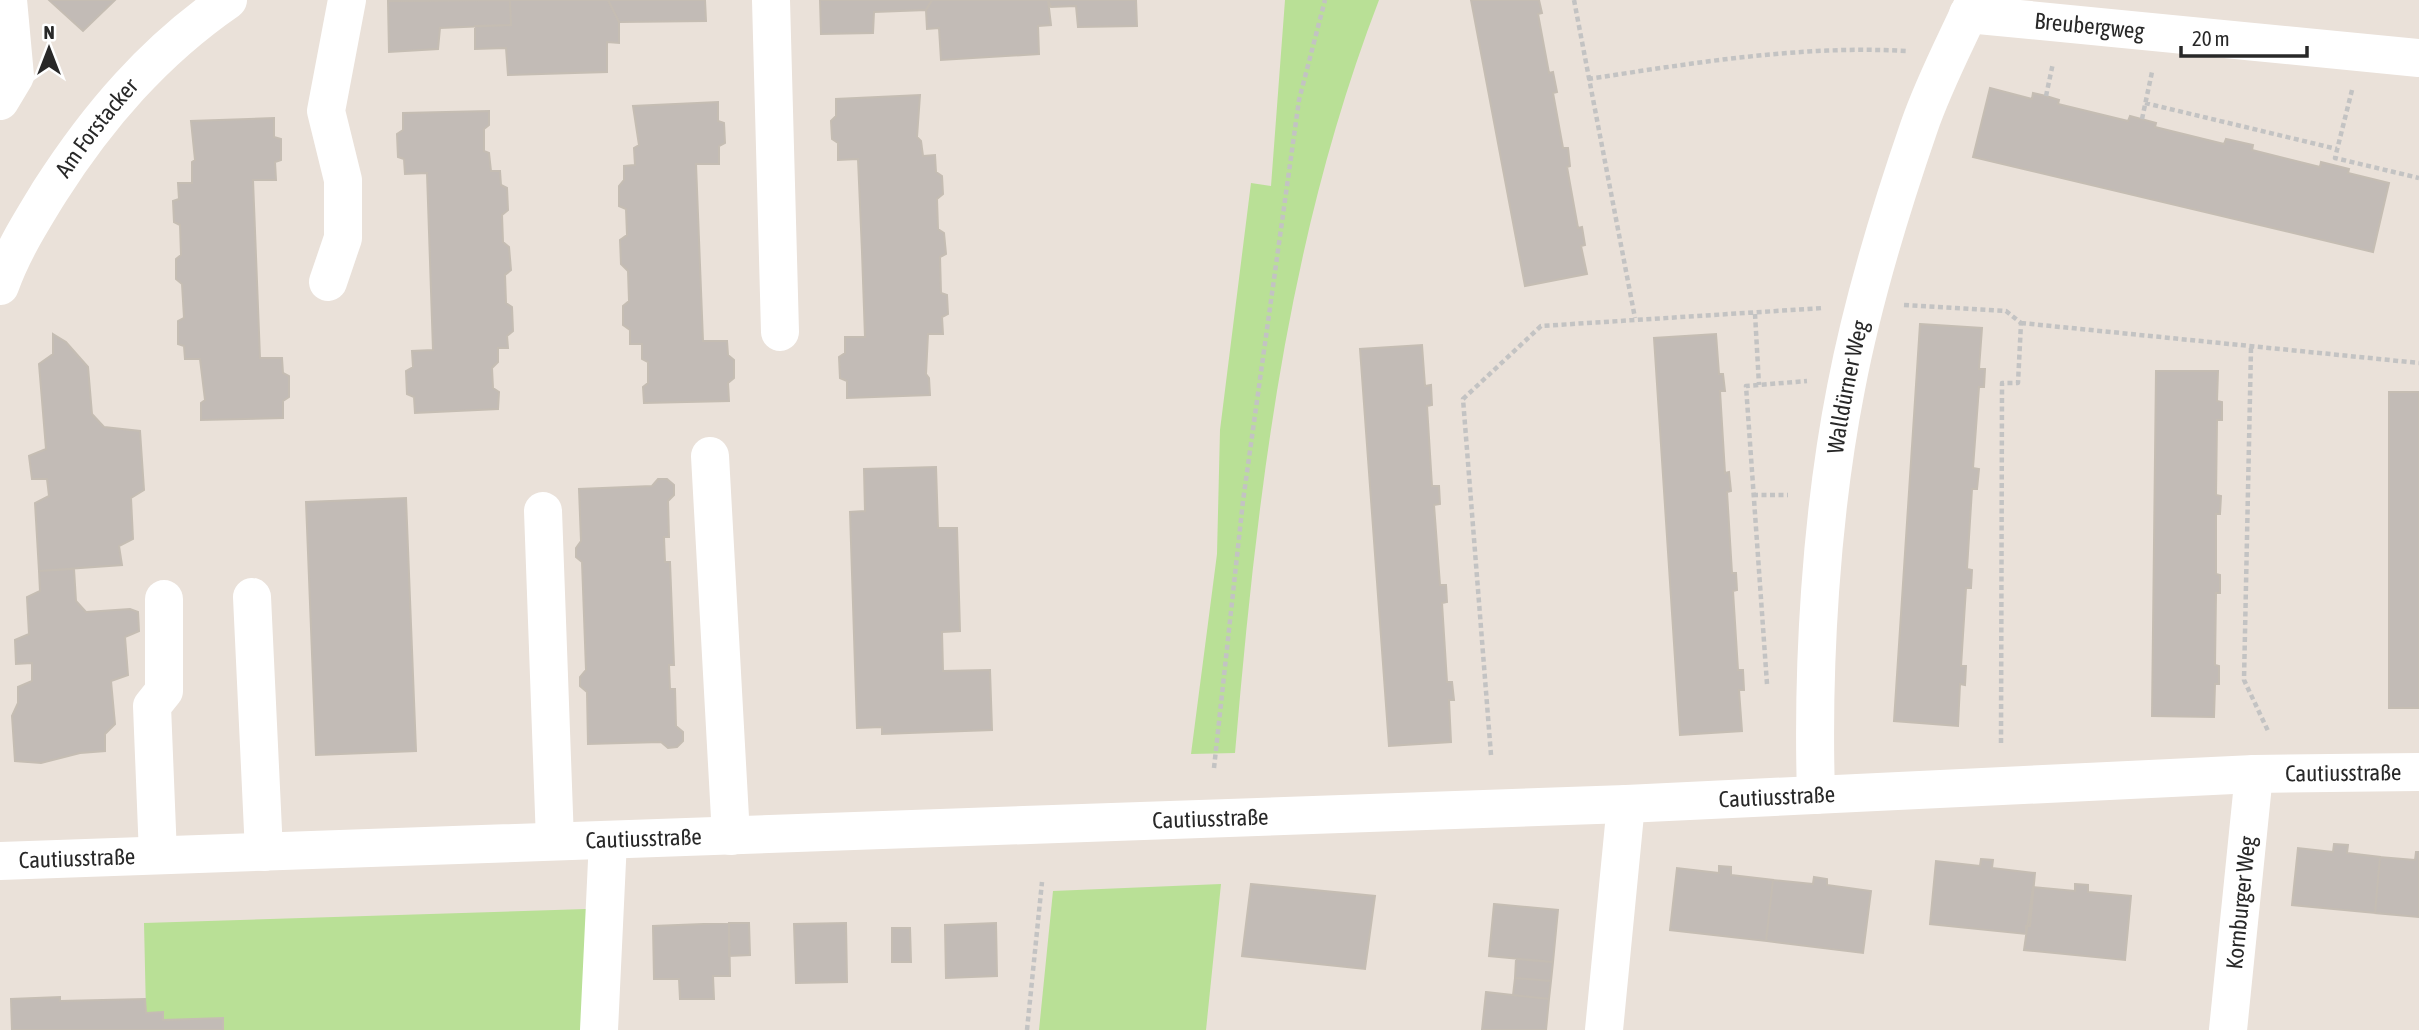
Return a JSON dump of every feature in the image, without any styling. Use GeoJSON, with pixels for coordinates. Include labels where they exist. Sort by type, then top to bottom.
{"type":"FeatureCollection","features":[{"type":"Feature","properties":{"kind":"street"},"geometry":{"type":"LineString","coordinates":[[0,101],[15,76],[8,0]]}},
{"type":"Feature","properties":{"kind":"street","name":"Am Forstacker"},"geometry":{"type":"LineString","coordinates":[[0,286],[26,231],[105,113],[145,68],[191,26],[228,0]]}},
{"type":"Feature","properties":{"kind":"street"},"geometry":{"type":"LineString","coordinates":[[328,282],[343,238],[343,180],[326,111],[347,0]]}},
{"type":"Feature","properties":{"kind":"street"},"geometry":{"type":"LineString","coordinates":[[771,0],[780,332]]}},
{"type":"Feature","properties":{"kind":"street","name":"Breubergweg"},"geometry":{"type":"LineString","coordinates":[[1972,7],[2419,58]]}},
{"type":"Feature","properties":{"kind":"street","name":"Walldürner Weg"},"geometry":{"type":"LineString","coordinates":[[1816,795],[1817,654],[1829,500],[1846,388],[1869,293],[1920,125],[1972,7]]}},
{"type":"Feature","properties":{"kind":"street"},"geometry":{"type":"LineString","coordinates":[[710,456],[731,836]]}},
{"type":"Feature","properties":{"kind":"street"},"geometry":{"type":"LineString","coordinates":[[543,511],[555,841]]}},
{"type":"Feature","properties":{"kind":"street"},"geometry":{"type":"LineString","coordinates":[[252,597],[264,852]]}},
{"type":"Feature","properties":{"kind":"street"},"geometry":{"type":"LineString","coordinates":[[158,855],[152,706],[164,691],[164,599]]}},
{"type":"Feature","properties":{"kind":"street","name":"Cautiusstraße"},"geometry":{"type":"LineString","coordinates":[[0,860],[1626,804],[2254,774],[2419,772]]}},
{"type":"Feature","properties":{"kind":"street","name":"Kornburger Weg"},"geometry":{"type":"LineString","coordinates":[[2228,1030],[2254,774]]}},
{"type":"Feature","properties":{"kind":"street"},"geometry":{"type":"LineString","coordinates":[[1604,1030],[1626,804]]}},
{"type":"Feature","properties":{"kind":"street"},"geometry":{"type":"LineString","coordinates":[[599,1030],[608,840]]}},
{"type":"Feature","properties":{"kind":"path"},"geometry":{"type":"LineString","coordinates":[[1214,768],[1243,501],[1298,100],[1325,0]]}},
{"type":"Feature","properties":{"kind":"path"},"geometry":{"type":"LineString","coordinates":[[1574,0],[1635,318]]}},
{"type":"Feature","properties":{"kind":"path"},"geometry":{"type":"LineString","coordinates":[[1588,79],[1794,51],[1848,47],[1910,51]]}},
{"type":"Feature","properties":{"kind":"path"},"geometry":{"type":"LineString","coordinates":[[2046,96],[2055,55]]}},
{"type":"Feature","properties":{"kind":"path"},"geometry":{"type":"LineString","coordinates":[[2142,119],[2153,65]]}},
{"type":"Feature","properties":{"kind":"path"},"geometry":{"type":"LineString","coordinates":[[2353,86],[2335,158],[2419,178]]}},
{"type":"Feature","properties":{"kind":"path"},"geometry":{"type":"LineString","coordinates":[[2145,103],[2337,149]]}},
{"type":"Feature","properties":{"kind":"path"},"geometry":{"type":"LineString","coordinates":[[1893,304],[2006,312],[2021,323],[2419,363]]}},
{"type":"Feature","properties":{"kind":"path"},"geometry":{"type":"LineString","coordinates":[[1491,755],[1463,399],[1541,326],[1824,308]]}},
{"type":"Feature","properties":{"kind":"path"},"geometry":{"type":"LineString","coordinates":[[1755,314],[1759,385]]}},
{"type":"Feature","properties":{"kind":"path"},"geometry":{"type":"LineString","coordinates":[[2001,746],[2002,383],[2018,383],[2021,323]]}},
{"type":"Feature","properties":{"kind":"path"},"geometry":{"type":"LineString","coordinates":[[2251,348],[2244,680],[2269,733]]}},
{"type":"Feature","properties":{"kind":"path"},"geometry":{"type":"LineString","coordinates":[[1767,684],[1746,386],[1809,381]]}},
{"type":"Feature","properties":{"kind":"path"},"geometry":{"type":"LineString","coordinates":[[1754,495],[1791,495]]}},
{"type":"Feature","properties":{"kind":"path"},"geometry":{"type":"LineString","coordinates":[[1027,1030],[1042,882]]}},
{"type":"Feature","properties":{"kind":"green space"},"geometry":{"type":"Polygon","coordinates":[[[1285,0],[1379,0],[1347,91],[1320,183],[1280,371],[1254,561],[1235,753],[1191,754],[1217,554],[1220,430],[1251,183],[1271,186],[1285,0]]]}},
{"type":"Feature","properties":{"kind":"green space"},"geometry":{"type":"Polygon","coordinates":[[[1221,884],[1206,1030],[1039,1030],[1053,891],[1221,884]]]}},
{"type":"Feature","properties":{"kind":"green space"},"geometry":{"type":"Polygon","coordinates":[[[586,909],[586,1030],[223,1030],[223,1018],[163,1020],[163,1012],[146,1013],[144,923],[586,909]]]}},
{"type":"Feature","properties":{"kind":"building"},"geometry":{"type":"Polygon","coordinates":[[[49,0],[115,0],[83,31],[49,0]]]}},
{"type":"Feature","properties":{"kind":"building"},"geometry":{"type":"Polygon","coordinates":[[[510,0],[511,25],[440,28],[438,49],[389,52],[388,1],[510,0]]]}},
{"type":"Feature","properties":{"kind":"building"},"geometry":{"type":"Polygon","coordinates":[[[510,0],[608,0],[619,22],[619,43],[607,42],[607,72],[508,75],[506,48],[475,49],[475,26],[511,25],[510,0]]]}},
{"type":"Feature","properties":{"kind":"building"},"geometry":{"type":"Polygon","coordinates":[[[608,0],[705,0],[706,21],[619,22],[608,0]]]}},
{"type":"Feature","properties":{"kind":"building"},"geometry":{"type":"Polygon","coordinates":[[[820,0],[932,0],[926,10],[874,12],[873,33],[821,34],[820,0]]]}},
{"type":"Feature","properties":{"kind":"building"},"geometry":{"type":"Polygon","coordinates":[[[932,0],[1048,0],[1051,25],[1038,26],[1039,54],[941,60],[939,28],[927,29],[926,10],[932,0]]]}},
{"type":"Feature","properties":{"kind":"building"},"geometry":{"type":"Polygon","coordinates":[[[1048,0],[1136,0],[1137,26],[1078,27],[1076,6],[1051,7],[1048,0]]]}},
{"type":"Feature","properties":{"kind":"building"},"geometry":{"type":"Polygon","coordinates":[[[1471,0],[1539,0],[1542,13],[1538,14],[1549,73],[1553,72],[1557,92],[1553,93],[1563,148],[1568,148],[1570,166],[1567,167],[1578,228],[1582,227],[1585,245],[1581,246],[1587,274],[1525,286],[1471,0]]]}},
{"type":"Feature","properties":{"kind":"building"},"geometry":{"type":"Polygon","coordinates":[[[1990,88],[2032,99],[2033,93],[2046,96],[2059,100],[2058,104],[2128,121],[2130,116],[2156,123],[2155,127],[2224,144],[2226,139],[2253,145],[2252,150],[2320,167],[2321,162],[2349,169],[2348,173],[2389,183],[2373,252],[1973,157],[1990,88]]]}},
{"type":"Feature","properties":{"kind":"building"},"geometry":{"type":"Polygon","coordinates":[[[920,95],[917,137],[921,141],[923,156],[935,155],[936,172],[942,176],[943,194],[937,199],[938,229],[944,233],[946,254],[940,257],[941,293],[947,295],[948,314],[942,317],[943,334],[928,334],[926,374],[929,378],[930,395],[847,398],[847,381],[840,378],[839,357],[845,353],[845,337],[865,337],[862,252],[858,159],[838,160],[838,143],[832,139],[831,121],[836,116],[836,99],[920,95]]]}},
{"type":"Feature","properties":{"kind":"building"},"geometry":{"type":"Polygon","coordinates":[[[718,102],[718,121],[724,123],[725,143],[719,146],[719,164],[696,164],[703,341],[727,341],[728,355],[734,360],[734,378],[728,383],[729,401],[644,403],[643,387],[648,383],[648,362],[642,359],[642,344],[630,344],[630,330],[623,325],[623,306],[629,301],[628,271],[621,264],[620,240],[627,235],[626,209],[619,206],[619,186],[624,180],[624,166],[635,165],[634,148],[639,145],[633,106],[718,102]]]}},
{"type":"Feature","properties":{"kind":"building"},"geometry":{"type":"Polygon","coordinates":[[[489,111],[489,125],[484,129],[484,151],[489,153],[491,171],[500,171],[501,185],[507,188],[508,210],[502,215],[503,242],[509,247],[511,270],[505,275],[506,303],[512,307],[513,331],[507,336],[508,348],[498,348],[498,362],[492,368],[493,388],[499,392],[498,409],[415,413],[414,397],[407,394],[406,371],[413,367],[412,351],[433,350],[427,173],[405,174],[404,159],[398,157],[397,134],[403,130],[403,113],[489,111]]]}},
{"type":"Feature","properties":{"kind":"building"},"geometry":{"type":"Polygon","coordinates":[[[274,118],[274,137],[281,139],[281,160],[275,162],[276,180],[253,180],[260,358],[282,358],[283,373],[289,376],[289,397],[283,401],[283,418],[201,420],[201,403],[205,400],[200,359],[185,359],[184,346],[178,344],[178,321],[184,318],[182,284],[176,279],[176,259],[181,255],[180,225],[174,222],[173,201],[179,199],[178,183],[192,183],[192,162],[195,160],[191,121],[274,118]]]}},
{"type":"Feature","properties":{"kind":"building"},"geometry":{"type":"Polygon","coordinates":[[[1920,324],[1982,328],[1979,369],[1985,369],[1984,387],[1979,387],[1973,468],[1979,469],[1977,489],[1972,489],[1967,569],[1972,570],[1971,588],[1966,588],[1961,666],[1966,666],[1965,685],[1960,684],[1958,726],[1894,721],[1920,324]]]}},
{"type":"Feature","properties":{"kind":"building"},"geometry":{"type":"Polygon","coordinates":[[[53,334],[66,342],[88,367],[92,414],[104,427],[140,431],[144,490],[131,498],[133,539],[119,546],[122,565],[39,571],[35,503],[49,496],[47,479],[32,479],[29,456],[46,449],[39,364],[53,354],[53,334]]]}},
{"type":"Feature","properties":{"kind":"building"},"geometry":{"type":"Polygon","coordinates":[[[1716,334],[1719,374],[1723,374],[1725,391],[1720,391],[1725,473],[1729,472],[1731,491],[1727,492],[1732,573],[1736,573],[1737,590],[1733,591],[1738,670],[1743,670],[1744,690],[1739,690],[1742,731],[1680,735],[1654,338],[1716,334]]]}},
{"type":"Feature","properties":{"kind":"building"},"geometry":{"type":"Polygon","coordinates":[[[1422,345],[1425,386],[1431,385],[1432,405],[1427,406],[1432,486],[1439,486],[1440,504],[1434,505],[1440,585],[1446,585],[1447,602],[1442,603],[1447,682],[1452,682],[1454,700],[1449,700],[1451,742],[1389,746],[1360,349],[1422,345]]]}},
{"type":"Feature","properties":{"kind":"building"},"geometry":{"type":"Polygon","coordinates":[[[2156,371],[2218,371],[2217,401],[2222,402],[2222,420],[2217,420],[2216,495],[2221,496],[2220,514],[2216,514],[2216,574],[2220,575],[2220,593],[2216,593],[2215,665],[2219,666],[2219,684],[2215,684],[2214,717],[2152,716],[2156,371]]]}},
{"type":"Feature","properties":{"kind":"building"},"geometry":{"type":"Polygon","coordinates":[[[2389,392],[2419,392],[2419,708],[2389,708],[2389,392]]]}},
{"type":"Feature","properties":{"kind":"building"},"geometry":{"type":"Polygon","coordinates":[[[936,467],[938,528],[957,528],[960,631],[942,632],[943,671],[990,670],[992,730],[882,734],[882,727],[857,728],[850,512],[865,511],[864,469],[936,467]]]}},
{"type":"Feature","properties":{"kind":"building"},"geometry":{"type":"Polygon","coordinates":[[[658,479],[667,479],[674,485],[674,495],[668,501],[669,537],[664,537],[665,562],[670,562],[674,665],[669,665],[670,689],[675,689],[676,726],[683,732],[683,741],[677,747],[668,748],[661,742],[588,744],[587,692],[580,686],[580,677],[586,670],[582,562],[576,557],[576,548],[581,541],[579,489],[652,486],[658,479]]]}},
{"type":"Feature","properties":{"kind":"building"},"geometry":{"type":"Polygon","coordinates":[[[406,498],[416,751],[316,755],[306,502],[406,498]]]}},
{"type":"Feature","properties":{"kind":"building"},"geometry":{"type":"Polygon","coordinates":[[[74,569],[76,601],[86,612],[130,609],[138,612],[139,631],[125,637],[128,675],[111,681],[115,724],[105,734],[105,751],[80,753],[41,763],[15,761],[12,716],[18,703],[18,687],[32,681],[32,663],[16,664],[15,640],[29,634],[27,597],[40,591],[39,571],[74,569]]]}},
{"type":"Feature","properties":{"kind":"building"},"geometry":{"type":"Polygon","coordinates":[[[2334,844],[2348,845],[2347,853],[2380,857],[2375,913],[2292,905],[2298,848],[2333,852],[2334,844]]]}},
{"type":"Feature","properties":{"kind":"building"},"geometry":{"type":"Polygon","coordinates":[[[2416,852],[2419,852],[2419,917],[2375,913],[2380,857],[2415,860],[2416,852]]]}},
{"type":"Feature","properties":{"kind":"building"},"geometry":{"type":"Polygon","coordinates":[[[1981,859],[1993,860],[1992,868],[2035,873],[2030,926],[2026,926],[2026,934],[1930,924],[1936,861],[1980,866],[1981,859]]]}},
{"type":"Feature","properties":{"kind":"building"},"geometry":{"type":"Polygon","coordinates":[[[1719,866],[1731,867],[1731,875],[1773,880],[1766,941],[1670,930],[1677,868],[1719,873],[1719,866]]]}},
{"type":"Feature","properties":{"kind":"building"},"geometry":{"type":"Polygon","coordinates":[[[1814,877],[1827,879],[1827,885],[1871,891],[1863,953],[1766,941],[1773,880],[1813,884],[1814,877]]]}},
{"type":"Feature","properties":{"kind":"building"},"geometry":{"type":"Polygon","coordinates":[[[1251,884],[1375,896],[1365,969],[1242,956],[1251,884]]]}},
{"type":"Feature","properties":{"kind":"building"},"geometry":{"type":"Polygon","coordinates":[[[2075,884],[2088,885],[2088,892],[2131,896],[2125,960],[2024,950],[2033,887],[2075,891],[2075,884]]]}},
{"type":"Feature","properties":{"kind":"building"},"geometry":{"type":"Polygon","coordinates":[[[1494,904],[1558,910],[1553,962],[1489,956],[1494,904]]]}},
{"type":"Feature","properties":{"kind":"building"},"geometry":{"type":"Polygon","coordinates":[[[729,923],[730,976],[713,976],[714,999],[680,999],[679,979],[654,979],[653,926],[729,923]]]}},
{"type":"Feature","properties":{"kind":"building"},"geometry":{"type":"Polygon","coordinates":[[[729,923],[749,923],[750,955],[729,956],[729,923]]]}},
{"type":"Feature","properties":{"kind":"building"},"geometry":{"type":"Polygon","coordinates":[[[846,923],[847,982],[796,983],[794,924],[846,923]]]}},
{"type":"Feature","properties":{"kind":"building"},"geometry":{"type":"Polygon","coordinates":[[[996,923],[997,976],[946,978],[945,925],[996,923]]]}},
{"type":"Feature","properties":{"kind":"building"},"geometry":{"type":"Polygon","coordinates":[[[892,928],[910,928],[911,962],[892,962],[892,928]]]}},
{"type":"Feature","properties":{"kind":"building"},"geometry":{"type":"Polygon","coordinates":[[[1516,959],[1553,962],[1551,981],[1515,978],[1516,959]]]}},
{"type":"Feature","properties":{"kind":"building"},"geometry":{"type":"Polygon","coordinates":[[[1515,978],[1551,981],[1549,999],[1513,995],[1515,978]]]}},
{"type":"Feature","properties":{"kind":"building"},"geometry":{"type":"Polygon","coordinates":[[[1486,992],[1549,999],[1546,1030],[1482,1030],[1486,992]]]}},
{"type":"Feature","properties":{"kind":"building"},"geometry":{"type":"Polygon","coordinates":[[[60,997],[60,1001],[145,999],[146,1013],[163,1012],[163,1020],[223,1018],[223,1030],[12,1030],[11,999],[60,997]]]}}]}
